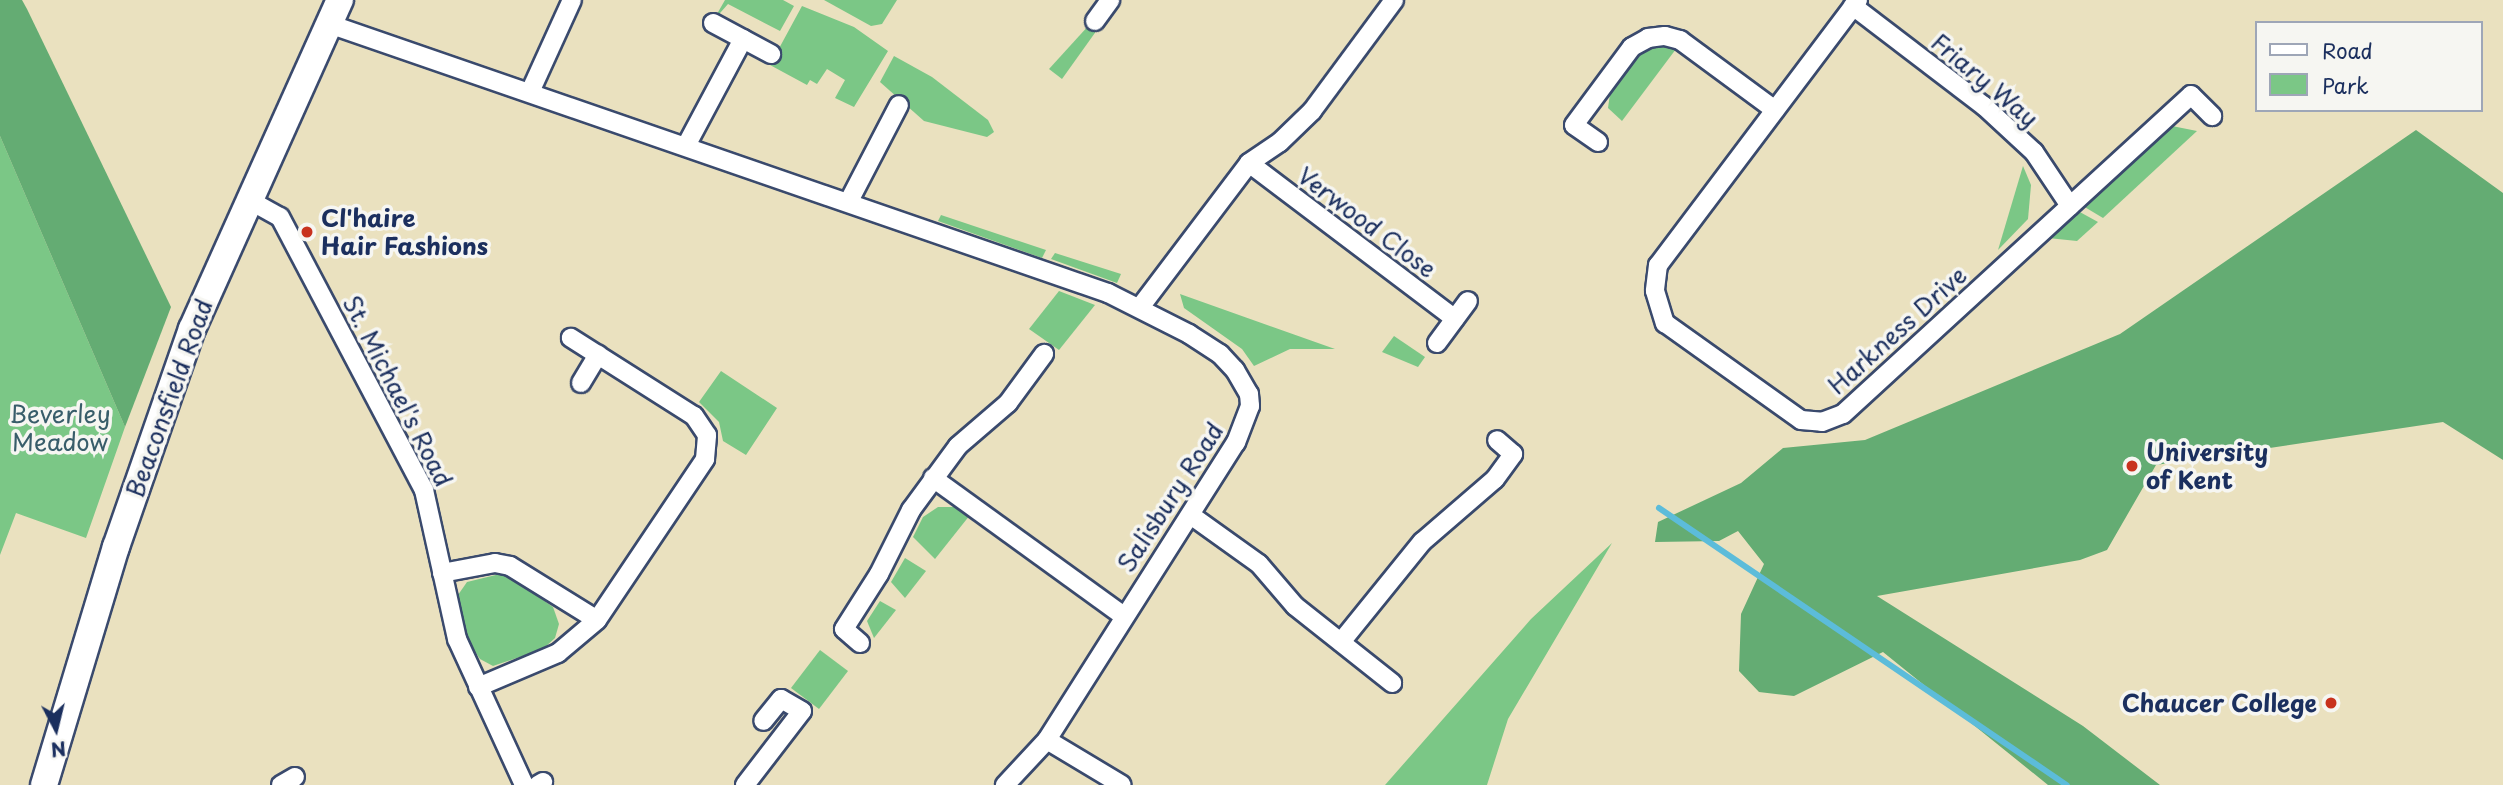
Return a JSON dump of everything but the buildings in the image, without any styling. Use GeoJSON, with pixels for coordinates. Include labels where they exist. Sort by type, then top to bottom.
{"type":"FeatureCollection","features":[{"type":"Feature","properties":{"kind":"street","name":"Beaconsfield Road"},"geometry":{"type":"LineString","coordinates":[[44,785],[142,469],[192,329],[340,0]]}},
{"type":"Feature","properties":{"kind":"street"},"geometry":{"type":"LineString","coordinates":[[530,92],[572,0]]}},
{"type":"Feature","properties":{"kind":"street"},"geometry":{"type":"LineString","coordinates":[[1095,21],[1110,0]]}},
{"type":"Feature","properties":{"kind":"street"},"geometry":{"type":"LineString","coordinates":[[1141,306],[1249,163],[1280,142],[1312,111],[1394,0]]}},
{"type":"Feature","properties":{"kind":"street","name":"Harkness Drive"},"geometry":{"type":"LineString","coordinates":[[1855,3],[1658,265],[1655,290],[1665,323],[1801,420],[1822,422],[1843,414],[2191,95],[2212,116]]}},
{"type":"Feature","properties":{"kind":"street","name":"Friary Way"},"geometry":{"type":"LineString","coordinates":[[1855,3],[1984,106],[2034,152],[2070,206]]}},
{"type":"Feature","properties":{"kind":"street"},"geometry":{"type":"LineString","coordinates":[[713,23],[771,54]]}},
{"type":"Feature","properties":{"kind":"street","name":"Salisbury Road"},"geometry":{"type":"LineString","coordinates":[[329,24],[687,144],[1141,306],[1220,354],[1249,394],[1243,429],[1192,516],[1122,615],[1047,740],[1005,785]]}},
{"type":"Feature","properties":{"kind":"street"},"geometry":{"type":"LineString","coordinates":[[1598,142],[1574,125],[1632,47],[1648,38],[1680,40],[1775,110]]}},
{"type":"Feature","properties":{"kind":"street"},"geometry":{"type":"LineString","coordinates":[[687,144],[743,39]]}},
{"type":"Feature","properties":{"kind":"street"},"geometry":{"type":"LineString","coordinates":[[849,201],[899,105]]}},
{"type":"Feature","properties":{"kind":"street","name":"Verwood Close"},"geometry":{"type":"LineString","coordinates":[[1249,163],[1455,319]]}},
{"type":"Feature","properties":{"kind":"street","name":"St. Michael's Road"},"geometry":{"type":"LineString","coordinates":[[249,200],[280,217],[412,466],[428,504],[457,639],[524,785]]}},
{"type":"Feature","properties":{"kind":"street"},"geometry":{"type":"LineString","coordinates":[[1437,343],[1468,301]]}},
{"type":"Feature","properties":{"kind":"street"},"geometry":{"type":"LineString","coordinates":[[478,687],[558,653],[597,620],[699,472],[708,446],[703,426],[694,416],[572,338]]}},
{"type":"Feature","properties":{"kind":"street"},"geometry":{"type":"LineString","coordinates":[[860,643],[844,629],[933,478],[958,446],[1008,403],[1044,354]]}},
{"type":"Feature","properties":{"kind":"street"},"geometry":{"type":"LineString","coordinates":[[581,383],[598,355]]}},
{"type":"Feature","properties":{"kind":"street"},"geometry":{"type":"LineString","coordinates":[[1341,642],[1422,542],[1495,479],[1513,454],[1497,440]]}},
{"type":"Feature","properties":{"kind":"street"},"geometry":{"type":"LineString","coordinates":[[933,478],[1122,615]]}},
{"type":"Feature","properties":{"kind":"street"},"geometry":{"type":"LineString","coordinates":[[1192,516],[1259,564],[1295,606],[1392,683]]}},
{"type":"Feature","properties":{"kind":"street"},"geometry":{"type":"LineString","coordinates":[[442,573],[495,563],[510,566],[597,620]]}},
{"type":"Feature","properties":{"kind":"street"},"geometry":{"type":"LineString","coordinates":[[745,785],[802,711],[781,699],[763,722]]}},
{"type":"Feature","properties":{"kind":"street"},"geometry":{"type":"LineString","coordinates":[[1047,740],[1122,785]]}},
{"type":"Feature","properties":{"kind":"green space"},"geometry":{"type":"Polygon","coordinates":[[[0,0],[22,0],[171,307],[125,427],[0,136],[0,0]]]}},
{"type":"Feature","properties":{"kind":"green space"},"geometry":{"type":"Polygon","coordinates":[[[725,0],[783,0],[794,6],[780,31],[728,4],[713,21],[725,0]]]}},
{"type":"Feature","properties":{"kind":"green space"},"geometry":{"type":"Polygon","coordinates":[[[824,0],[897,0],[882,24],[871,26],[824,0]]]}},
{"type":"Feature","properties":{"kind":"green space"},"geometry":{"type":"Polygon","coordinates":[[[802,6],[854,27],[888,51],[854,107],[835,98],[845,80],[827,69],[817,84],[810,80],[807,85],[770,65],[802,6]]]}},
{"type":"Feature","properties":{"kind":"green space"},"geometry":{"type":"Polygon","coordinates":[[[1090,24],[1097,30],[1062,79],[1049,69],[1090,24]]]}},
{"type":"Feature","properties":{"kind":"green space"},"geometry":{"type":"Polygon","coordinates":[[[1654,44],[1676,49],[1622,121],[1608,108],[1610,94],[1641,52],[1654,44]]]}},
{"type":"Feature","properties":{"kind":"green space"},"geometry":{"type":"Polygon","coordinates":[[[894,56],[932,77],[988,120],[994,132],[987,137],[924,121],[880,82],[894,56]]]}},
{"type":"Feature","properties":{"kind":"green space"},"geometry":{"type":"Polygon","coordinates":[[[2172,126],[2197,131],[2103,218],[2083,206],[2172,126]]]}},
{"type":"Feature","properties":{"kind":"green space"},"geometry":{"type":"Polygon","coordinates":[[[2416,130],[2503,193],[2503,460],[2443,422],[2156,465],[2107,550],[2080,560],[1877,596],[2083,726],[2160,785],[2048,785],[1883,652],[1794,696],[1759,692],[1739,671],[1741,614],[1764,564],[1738,531],[1719,541],[1655,542],[1658,522],[1741,483],[1783,448],[1865,440],[2120,334],[2416,130]]]}},
{"type":"Feature","properties":{"kind":"green space","name":"Beverley Meadow"},"geometry":{"type":"Polygon","coordinates":[[[0,136],[125,427],[86,538],[16,513],[0,555],[0,136]]]}},
{"type":"Feature","properties":{"kind":"green space"},"geometry":{"type":"Polygon","coordinates":[[[2023,166],[2031,185],[2028,219],[1998,250],[2023,166]]]}},
{"type":"Feature","properties":{"kind":"green space"},"geometry":{"type":"Polygon","coordinates":[[[2078,211],[2098,222],[2077,241],[2048,238],[2078,211]]]}},
{"type":"Feature","properties":{"kind":"green space"},"geometry":{"type":"Polygon","coordinates":[[[941,215],[1046,250],[1042,258],[938,221],[941,215]]]}},
{"type":"Feature","properties":{"kind":"green space"},"geometry":{"type":"Polygon","coordinates":[[[1055,253],[1121,274],[1117,283],[1051,259],[1055,253]]]}},
{"type":"Feature","properties":{"kind":"green space"},"geometry":{"type":"Polygon","coordinates":[[[1059,291],[1095,305],[1059,350],[1029,329],[1059,291]]]}},
{"type":"Feature","properties":{"kind":"green space"},"geometry":{"type":"Polygon","coordinates":[[[1180,294],[1335,349],[1290,349],[1254,366],[1242,349],[1184,308],[1180,294]]]}},
{"type":"Feature","properties":{"kind":"green space"},"geometry":{"type":"Polygon","coordinates":[[[1394,336],[1425,357],[1418,367],[1382,352],[1394,336]]]}},
{"type":"Feature","properties":{"kind":"green space"},"geometry":{"type":"Polygon","coordinates":[[[721,371],[777,408],[746,455],[723,441],[719,422],[699,402],[721,371]]]}},
{"type":"Feature","properties":{"kind":"green space"},"geometry":{"type":"Polygon","coordinates":[[[938,507],[955,507],[970,515],[935,559],[913,537],[923,517],[938,507]]]}},
{"type":"Feature","properties":{"kind":"green space"},"geometry":{"type":"Polygon","coordinates":[[[1612,543],[1508,719],[1487,785],[1385,785],[1531,619],[1612,543]]]}},
{"type":"Feature","properties":{"kind":"green space"},"geometry":{"type":"Polygon","coordinates":[[[905,558],[926,571],[905,598],[891,582],[905,558]]]}},
{"type":"Feature","properties":{"kind":"green space"},"geometry":{"type":"Polygon","coordinates":[[[504,573],[553,607],[559,624],[555,638],[543,649],[493,666],[480,659],[467,640],[458,595],[467,582],[504,573]]]}},
{"type":"Feature","properties":{"kind":"green space"},"geometry":{"type":"Polygon","coordinates":[[[880,601],[896,610],[874,638],[867,621],[880,601]]]}},
{"type":"Feature","properties":{"kind":"green space"},"geometry":{"type":"Polygon","coordinates":[[[820,650],[848,671],[819,709],[791,688],[820,650]]]}},
{"type":"Feature","properties":{"kind":"waterway"},"geometry":{"type":"LineString","coordinates":[[1659,508],[2067,785]]}},
{"type":"Feature","properties":{"kind":"place","name":"Cl'haire Hair Fashions"},"geometry":{"type":"Point","coordinates":[307,232]}},
{"type":"Feature","properties":{"kind":"place","name":"University of Kent"},"geometry":{"type":"Point","coordinates":[2132,466]}},
{"type":"Feature","properties":{"kind":"place","name":"Chaucer College"},"geometry":{"type":"Point","coordinates":[2331,703]}}]}
